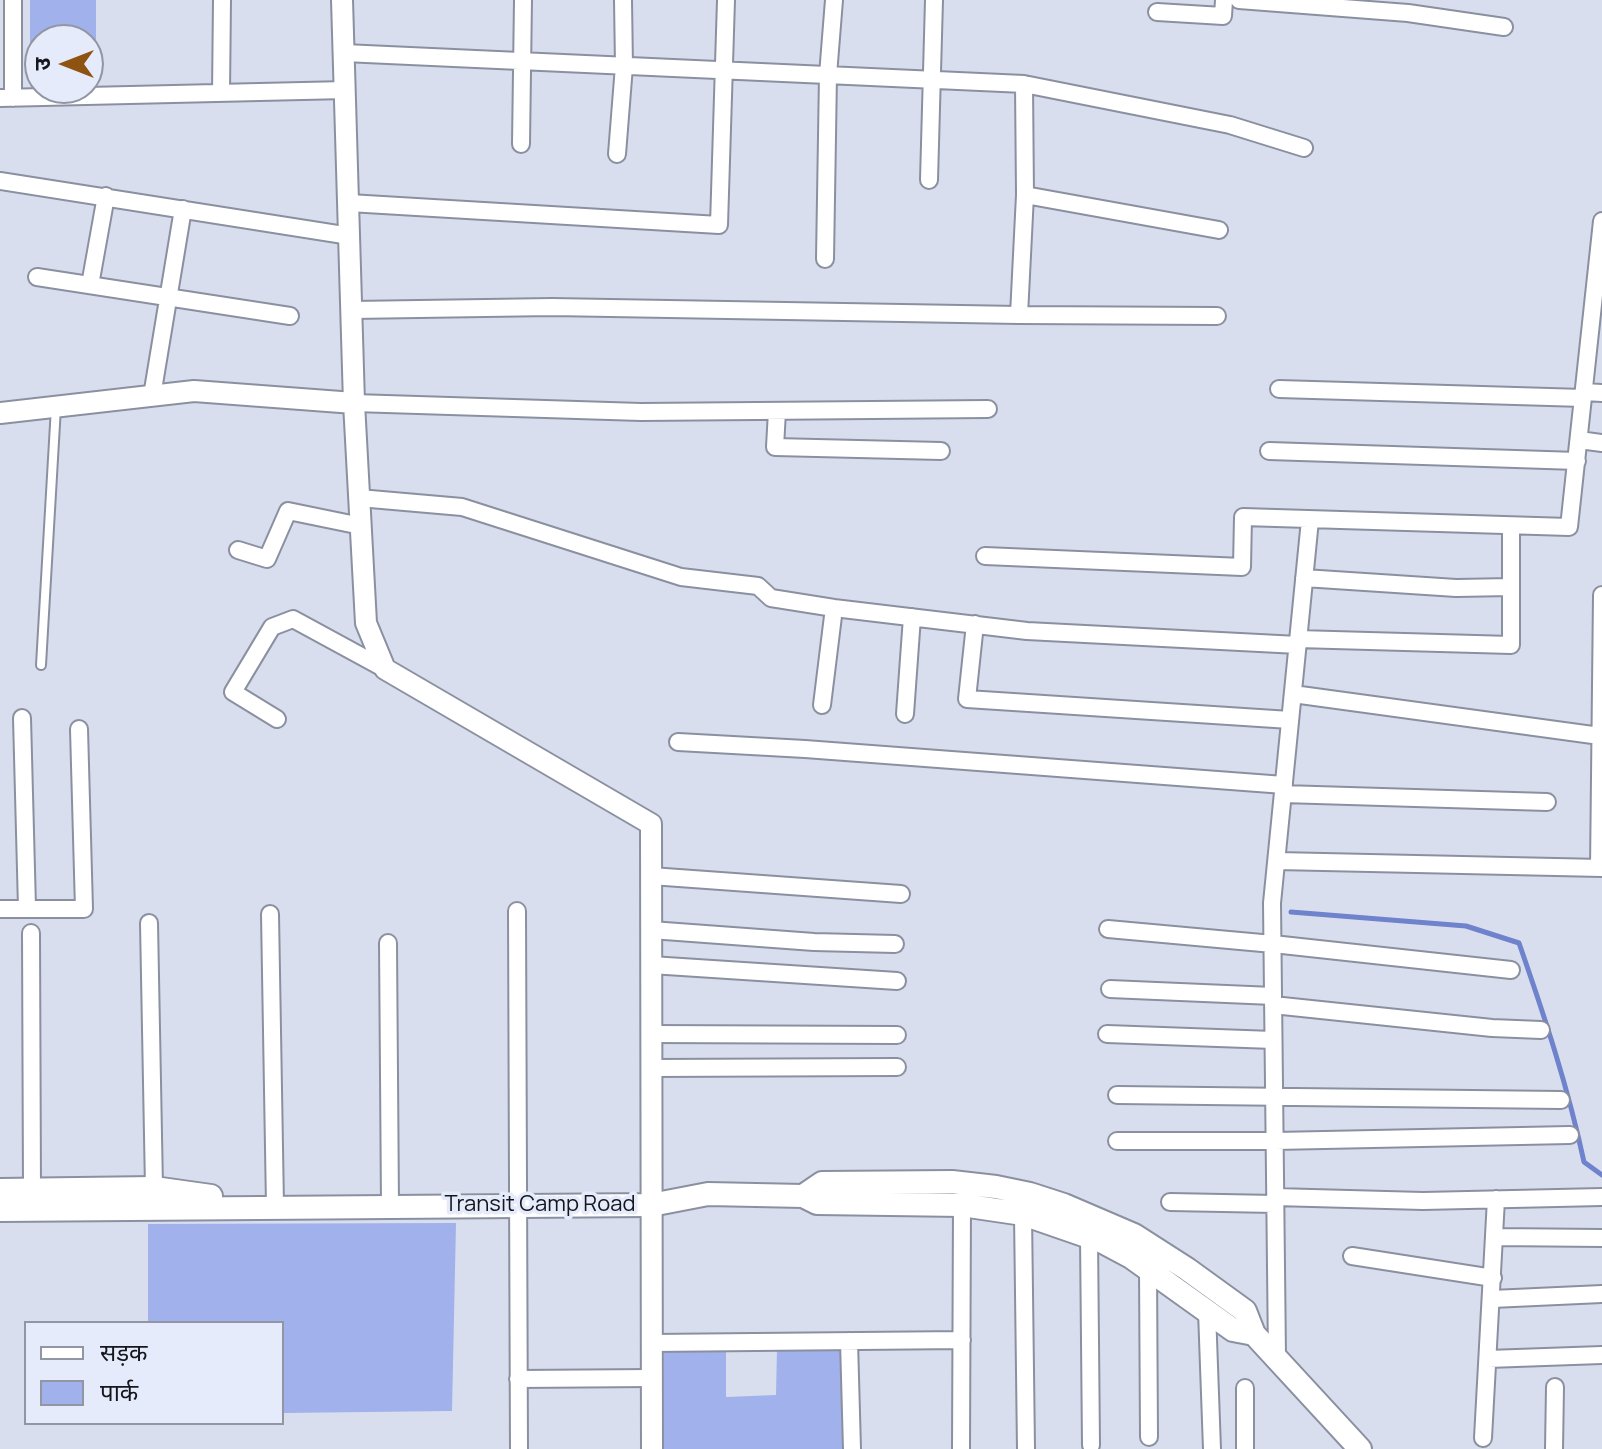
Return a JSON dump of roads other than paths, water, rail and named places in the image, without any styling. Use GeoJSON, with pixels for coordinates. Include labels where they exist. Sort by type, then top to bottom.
{"type":"FeatureCollection","features":[{"type":"Feature","properties":{"kind":"main road","name":"Transit Camp Road"},"geometry":{"type":"LineString","coordinates":[[972,1199],[996,1187],[1064,1205],[1134,1235],[1187,1269],[1245,1311],[1254,1334],[1360,1449]]}},
{"type":"Feature","properties":{"kind":"main road","name":"Transit Camp Road"},"geometry":{"type":"LineString","coordinates":[[0,1190],[32,1199],[155,1198],[275,1206],[651,1205],[708,1194],[803,1196],[817,1203],[972,1199],[1089,1237],[1131,1257],[1233,1330],[1254,1334]]}},
{"type":"Feature","properties":{"kind":"main road","name":"Transit Camp Road"},"geometry":{"type":"LineString","coordinates":[[0,1210],[32,1199]]}},
{"type":"Feature","properties":{"kind":"street"},"geometry":{"type":"LineString","coordinates":[[13,0],[7,98],[346,90]]}},
{"type":"Feature","properties":{"kind":"street"},"geometry":{"type":"LineString","coordinates":[[221,93],[222,0]]}},
{"type":"Feature","properties":{"kind":"street"},"geometry":{"type":"LineString","coordinates":[[342,0],[354,403],[366,623],[385,669]]}},
{"type":"Feature","properties":{"kind":"street"},"geometry":{"type":"LineString","coordinates":[[521,144],[523,0]]}},
{"type":"Feature","properties":{"kind":"street"},"geometry":{"type":"LineString","coordinates":[[617,154],[624,66],[623,0]]}},
{"type":"Feature","properties":{"kind":"street"},"geometry":{"type":"LineString","coordinates":[[349,203],[719,225],[726,0]]}},
{"type":"Feature","properties":{"kind":"street"},"geometry":{"type":"LineString","coordinates":[[825,259],[828,75],[834,0]]}},
{"type":"Feature","properties":{"kind":"street"},"geometry":{"type":"LineString","coordinates":[[929,180],[934,0]]}},
{"type":"Feature","properties":{"kind":"street"},"geometry":{"type":"LineString","coordinates":[[1157,12],[1223,16],[1224,0]]}},
{"type":"Feature","properties":{"kind":"street"},"geometry":{"type":"LineString","coordinates":[[1239,0],[1408,13],[1504,27]]}},
{"type":"Feature","properties":{"kind":"street"},"geometry":{"type":"LineString","coordinates":[[344,53],[1024,84],[1230,125],[1304,148]]}},
{"type":"Feature","properties":{"kind":"street"},"geometry":{"type":"LineString","coordinates":[[1019,315],[1025,195],[1024,84]]}},
{"type":"Feature","properties":{"kind":"street"},"geometry":{"type":"LineString","coordinates":[[0,181],[350,236]]}},
{"type":"Feature","properties":{"kind":"street"},"geometry":{"type":"LineString","coordinates":[[1025,195],[1219,230]]}},
{"type":"Feature","properties":{"kind":"street"},"geometry":{"type":"LineString","coordinates":[[90,285],[106,196]]}},
{"type":"Feature","properties":{"kind":"street"},"geometry":{"type":"LineString","coordinates":[[152,396],[183,209]]}},
{"type":"Feature","properties":{"kind":"street"},"geometry":{"type":"LineString","coordinates":[[985,556],[1242,567],[1243,517],[1569,527],[1602,221]]}},
{"type":"Feature","properties":{"kind":"street"},"geometry":{"type":"LineString","coordinates":[[37,277],[290,316]]}},
{"type":"Feature","properties":{"kind":"street"},"geometry":{"type":"LineString","coordinates":[[352,310],[552,307],[1217,316]]}},
{"type":"Feature","properties":{"kind":"street"},"geometry":{"type":"LineString","coordinates":[[1279,389],[1602,393]]}},
{"type":"Feature","properties":{"kind":"street"},"geometry":{"type":"LineString","coordinates":[[0,413],[194,391],[354,403],[641,412],[988,409]]}},
{"type":"Feature","properties":{"kind":"street"},"geometry":{"type":"LineString","coordinates":[[777,411],[775,447],[941,451]]}},
{"type":"Feature","properties":{"kind":"street"},"geometry":{"type":"LineString","coordinates":[[1579,440],[1602,443]]}},
{"type":"Feature","properties":{"kind":"street"},"geometry":{"type":"LineString","coordinates":[[1269,451],[1577,461]]}},
{"type":"Feature","properties":{"kind":"street"},"geometry":{"type":"LineString","coordinates":[[359,498],[462,507],[681,577],[758,586],[771,598],[834,608],[1027,631],[1298,642],[1511,645],[1511,526]]}},
{"type":"Feature","properties":{"kind":"street"},"geometry":{"type":"LineString","coordinates":[[238,550],[267,559],[288,511],[361,526]]}},
{"type":"Feature","properties":{"kind":"street"},"geometry":{"type":"LineString","coordinates":[[1277,1357],[1272,903],[1310,520]]}},
{"type":"Feature","properties":{"kind":"street"},"geometry":{"type":"LineString","coordinates":[[1304,578],[1456,588],[1511,587]]}},
{"type":"Feature","properties":{"kind":"street"},"geometry":{"type":"LineString","coordinates":[[1277,861],[1600,868],[1602,595]]}},
{"type":"Feature","properties":{"kind":"street"},"geometry":{"type":"LineString","coordinates":[[822,705],[834,608]]}},
{"type":"Feature","properties":{"kind":"street"},"geometry":{"type":"LineString","coordinates":[[905,714],[912,617]]}},
{"type":"Feature","properties":{"kind":"street"},"geometry":{"type":"LineString","coordinates":[[277,719],[233,692],[272,627],[293,619],[651,824],[652,1449]]}},
{"type":"Feature","properties":{"kind":"street"},"geometry":{"type":"LineString","coordinates":[[975,624],[967,699],[1290,720]]}},
{"type":"Feature","properties":{"kind":"street"},"geometry":{"type":"LineString","coordinates":[[1293,694],[1600,736]]}},
{"type":"Feature","properties":{"kind":"street"},"geometry":{"type":"LineString","coordinates":[[22,718],[27,908]]}},
{"type":"Feature","properties":{"kind":"street"},"geometry":{"type":"LineString","coordinates":[[0,909],[84,909],[79,729]]}},
{"type":"Feature","properties":{"kind":"street"},"geometry":{"type":"LineString","coordinates":[[678,742],[821,750],[1284,789],[1547,802]]}},
{"type":"Feature","properties":{"kind":"street"},"geometry":{"type":"LineString","coordinates":[[651,876],[901,894]]}},
{"type":"Feature","properties":{"kind":"street"},"geometry":{"type":"LineString","coordinates":[[517,911],[519,1449]]}},
{"type":"Feature","properties":{"kind":"street"},"geometry":{"type":"LineString","coordinates":[[270,914],[275,1206]]}},
{"type":"Feature","properties":{"kind":"street"},"geometry":{"type":"LineString","coordinates":[[149,923],[155,1198]]}},
{"type":"Feature","properties":{"kind":"street"},"geometry":{"type":"LineString","coordinates":[[1108,929],[1511,970]]}},
{"type":"Feature","properties":{"kind":"street"},"geometry":{"type":"LineString","coordinates":[[651,930],[814,942],[895,944]]}},
{"type":"Feature","properties":{"kind":"street"},"geometry":{"type":"LineString","coordinates":[[31,933],[32,1199]]}},
{"type":"Feature","properties":{"kind":"street"},"geometry":{"type":"LineString","coordinates":[[388,943],[390,1206]]}},
{"type":"Feature","properties":{"kind":"street"},"geometry":{"type":"LineString","coordinates":[[651,965],[897,981]]}},
{"type":"Feature","properties":{"kind":"street"},"geometry":{"type":"LineString","coordinates":[[1110,989],[1273,1000],[1492,1028],[1541,1030]]}},
{"type":"Feature","properties":{"kind":"street"},"geometry":{"type":"LineString","coordinates":[[651,1034],[897,1035]]}},
{"type":"Feature","properties":{"kind":"street"},"geometry":{"type":"LineString","coordinates":[[1107,1034],[1273,1040]]}},
{"type":"Feature","properties":{"kind":"street"},"geometry":{"type":"LineString","coordinates":[[651,1068],[897,1067]]}},
{"type":"Feature","properties":{"kind":"street"},"geometry":{"type":"LineString","coordinates":[[1117,1095],[1561,1100]]}},
{"type":"Feature","properties":{"kind":"street"},"geometry":{"type":"LineString","coordinates":[[1117,1141],[1570,1135]]}},
{"type":"Feature","properties":{"kind":"street"},"geometry":{"type":"LineString","coordinates":[[1170,1202],[1602,1197]]}},
{"type":"Feature","properties":{"kind":"street"},"geometry":{"type":"LineString","coordinates":[[961,1449],[962,1340],[972,1199]]}},
{"type":"Feature","properties":{"kind":"street"},"geometry":{"type":"LineString","coordinates":[[1483,1438],[1496,1199]]}},
{"type":"Feature","properties":{"kind":"street"},"geometry":{"type":"LineString","coordinates":[[1023,1214],[1026,1449]]}},
{"type":"Feature","properties":{"kind":"street"},"geometry":{"type":"LineString","coordinates":[[1089,1237],[1091,1445]]}},
{"type":"Feature","properties":{"kind":"street"},"geometry":{"type":"LineString","coordinates":[[1495,1237],[1602,1238]]}},
{"type":"Feature","properties":{"kind":"street"},"geometry":{"type":"LineString","coordinates":[[1352,1256],[1493,1278]]}},
{"type":"Feature","properties":{"kind":"street"},"geometry":{"type":"LineString","coordinates":[[1148,1269],[1149,1437]]}},
{"type":"Feature","properties":{"kind":"street"},"geometry":{"type":"LineString","coordinates":[[1492,1299],[1602,1294]]}},
{"type":"Feature","properties":{"kind":"street"},"geometry":{"type":"LineString","coordinates":[[1207,1311],[1212,1449]]}},
{"type":"Feature","properties":{"kind":"street"},"geometry":{"type":"LineString","coordinates":[[652,1343],[962,1340]]}},
{"type":"Feature","properties":{"kind":"street"},"geometry":{"type":"LineString","coordinates":[[849,1341],[852,1449]]}},
{"type":"Feature","properties":{"kind":"street"},"geometry":{"type":"LineString","coordinates":[[1488,1359],[1602,1355]]}},
{"type":"Feature","properties":{"kind":"street"},"geometry":{"type":"LineString","coordinates":[[518,1379],[652,1378]]}},
{"type":"Feature","properties":{"kind":"street"},"geometry":{"type":"LineString","coordinates":[[1554,1449],[1555,1387]]}},
{"type":"Feature","properties":{"kind":"street"},"geometry":{"type":"LineString","coordinates":[[1245,1388],[1245,1449]]}},
{"type":"Feature","properties":{"kind":"lane"},"geometry":{"type":"LineString","coordinates":[[41,665],[56,407]]}},
{"type":"Feature","properties":{"kind":"waterway"},"geometry":{"type":"LineString","coordinates":[[1291,912],[1466,926],[1519,943],[1555,1051],[1584,1162],[1602,1175]]}}]}
